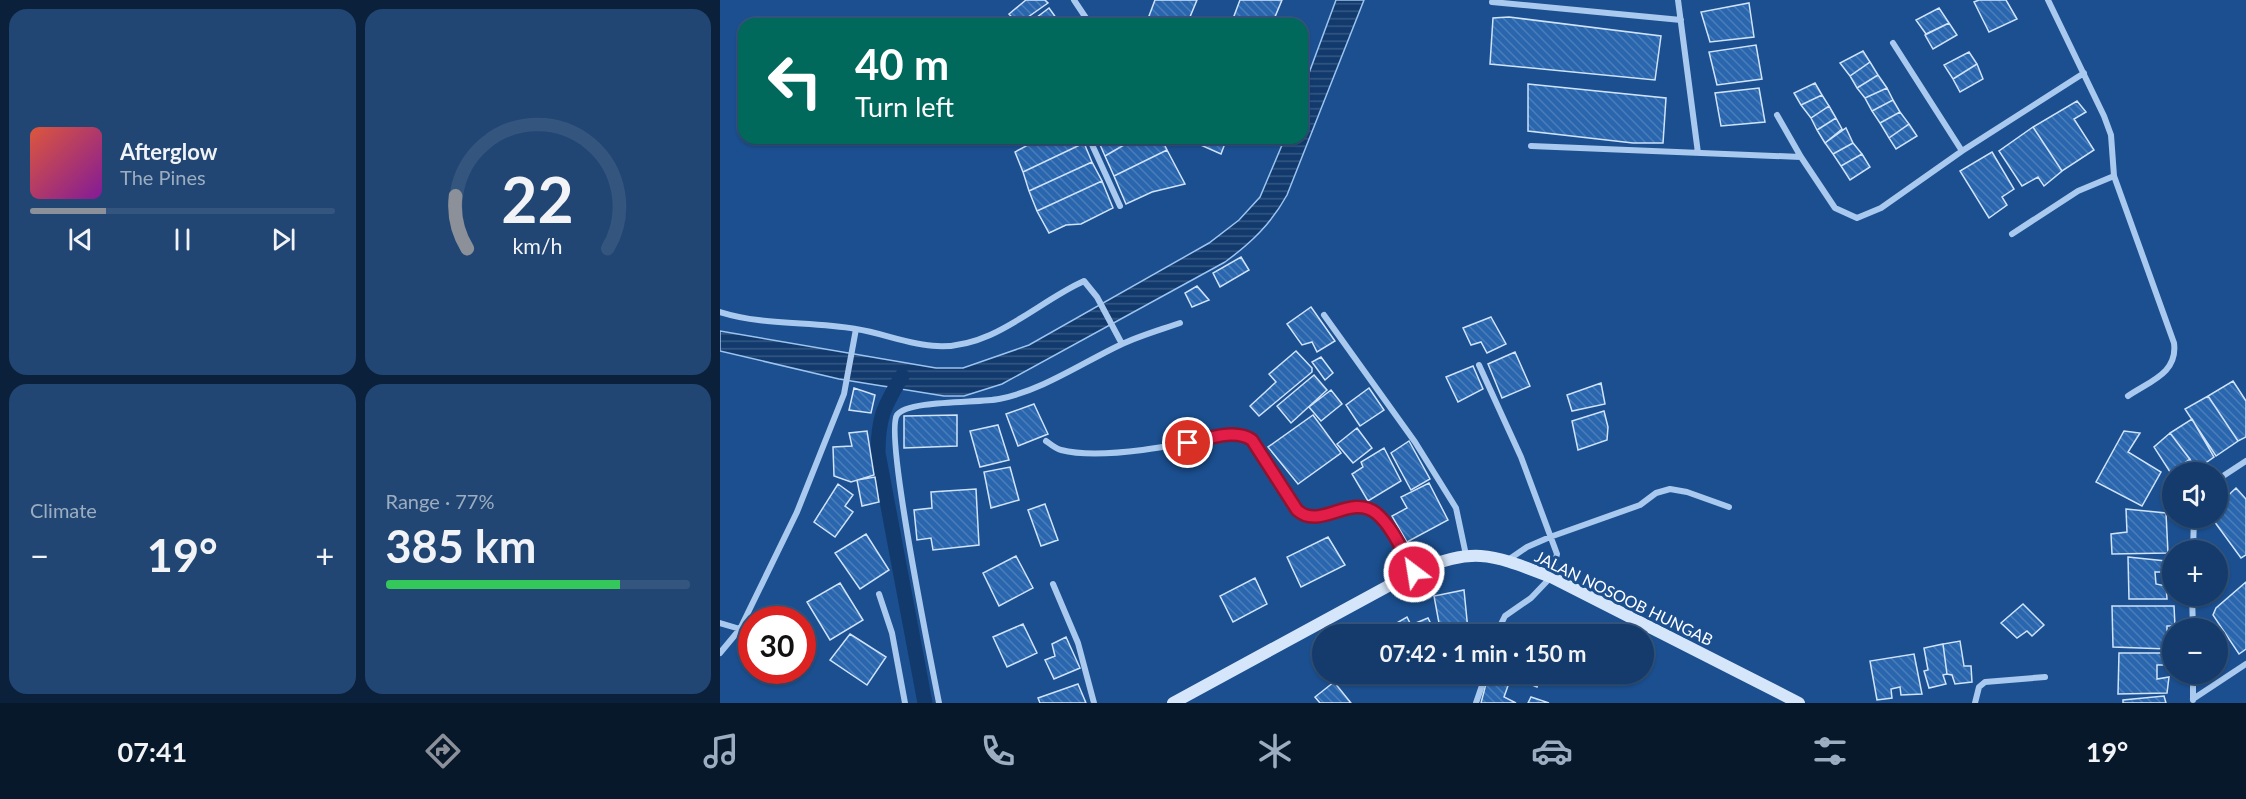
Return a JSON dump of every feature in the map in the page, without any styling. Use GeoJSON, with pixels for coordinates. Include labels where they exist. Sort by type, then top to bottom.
{"type":"FeatureCollection","features":[{"type":"Feature","properties":{"kind":"main road","name":"JALAN NOSOOB HUNGAB"},"geometry":{"type":"LineString","coordinates":[[1173,703],[1414,572],[1444,560],[1466,555],[1492,555],[1551,577],[1799,703]]}},
{"type":"Feature","properties":{"kind":"street"},"geometry":{"type":"LineString","coordinates":[[1074,0],[1086,18]]}},
{"type":"Feature","properties":{"kind":"street"},"geometry":{"type":"LineString","coordinates":[[1678,0],[1698,153]]}},
{"type":"Feature","properties":{"kind":"street"},"geometry":{"type":"LineString","coordinates":[[2048,0],[2111,135],[2114,176],[2174,343],[2176,356],[2168,369],[2128,396]]}},
{"type":"Feature","properties":{"kind":"street"},"geometry":{"type":"LineString","coordinates":[[1492,3],[1681,20]]}},
{"type":"Feature","properties":{"kind":"street"},"geometry":{"type":"LineString","coordinates":[[1893,43],[1962,152]]}},
{"type":"Feature","properties":{"kind":"street"},"geometry":{"type":"LineString","coordinates":[[1777,115],[1801,157],[1836,208],[1857,218],[1881,208],[2084,73]]}},
{"type":"Feature","properties":{"kind":"street"},"geometry":{"type":"LineString","coordinates":[[1092,144],[1120,206]]}},
{"type":"Feature","properties":{"kind":"street"},"geometry":{"type":"LineString","coordinates":[[1531,146],[1801,157]]}},
{"type":"Feature","properties":{"kind":"street"},"geometry":{"type":"LineString","coordinates":[[2012,234],[2078,191],[2114,176]]}},
{"type":"Feature","properties":{"kind":"street"},"geometry":{"type":"LineString","coordinates":[[720,312],[755,321],[788,324],[825,323],[908,342],[938,346],[954,345],[988,334],[1084,281],[1097,297],[1112,330],[1122,344]]}},
{"type":"Feature","properties":{"kind":"street"},"geometry":{"type":"LineString","coordinates":[[1324,315],[1399,419],[1456,508],[1466,555]]}},
{"type":"Feature","properties":{"kind":"street"},"geometry":{"type":"LineString","coordinates":[[939,703],[898,474],[895,424],[897,415],[907,408],[922,405],[1001,399],[1065,373],[1122,344],[1180,323]]}},
{"type":"Feature","properties":{"kind":"street"},"geometry":{"type":"LineString","coordinates":[[751,606],[797,512],[844,394],[856,329]]}},
{"type":"Feature","properties":{"kind":"street"},"geometry":{"type":"LineString","coordinates":[[1479,365],[1521,457],[1557,554],[1551,577],[1532,598],[1505,616],[1501,624]]}},
{"type":"Feature","properties":{"kind":"street"},"geometry":{"type":"LineString","coordinates":[[1046,441],[1060,450],[1096,452],[1143,449],[1232,434],[1245,435],[1252,440],[1291,501],[1304,516],[1314,518],[1357,506],[1365,507],[1384,522],[1414,572]]}},
{"type":"Feature","properties":{"kind":"street"},"geometry":{"type":"LineString","coordinates":[[2228,473],[2246,461]]}},
{"type":"Feature","properties":{"kind":"street"},"geometry":{"type":"LineString","coordinates":[[1508,560],[1527,547],[1640,505],[1656,493],[1670,489],[1705,497],[1729,507]]}},
{"type":"Feature","properties":{"kind":"street"},"geometry":{"type":"LineString","coordinates":[[1053,584],[1078,643],[1094,703]]}},
{"type":"Feature","properties":{"kind":"street"},"geometry":{"type":"LineString","coordinates":[[879,594],[892,633],[905,703]]}},
{"type":"Feature","properties":{"kind":"street"},"geometry":{"type":"LineString","coordinates":[[720,622],[738,628]]}},
{"type":"Feature","properties":{"kind":"street"},"geometry":{"type":"LineString","coordinates":[[720,653],[738,631]]}},
{"type":"Feature","properties":{"kind":"street"},"geometry":{"type":"LineString","coordinates":[[2193,701],[2246,664]]}},
{"type":"Feature","properties":{"kind":"street"},"geometry":{"type":"LineString","coordinates":[[1975,703],[1979,687],[1985,682],[2044,677]]}},
{"type":"Feature","properties":{"kind":"street"},"geometry":{"type":"LineString","coordinates":[[1476,703],[1482,684]]}},
{"type":"Feature","properties":{"kind":"street"},"geometry":{"type":"LineString","coordinates":[[2193,684],[2193,701]]}},
{"type":"Feature","properties":{"kind":"water"},"geometry":{"type":"Polygon","coordinates":[[[1336,0],[1364,0],[1308,142],[1308,76],[1336,0]]]}},
{"type":"Feature","properties":{"kind":"water"},"geometry":{"type":"Polygon","coordinates":[[[1282,144],[1307,144],[1287,195],[1274,215],[1260,232],[1225,262],[1002,384],[964,396],[944,396],[839,379],[720,351],[720,331],[936,368],[963,368],[1029,345],[1209,243],[1239,220],[1260,197],[1282,144]]]}},
{"type":"Feature","properties":{"kind":"building"},"geometry":{"type":"Polygon","coordinates":[[[1026,0],[1045,0],[1048,3],[1027,18],[1013,18],[1009,14],[1026,0]]]}},
{"type":"Feature","properties":{"kind":"building"},"geometry":{"type":"Polygon","coordinates":[[[1155,0],[1197,0],[1190,18],[1148,18],[1155,0]]]}},
{"type":"Feature","properties":{"kind":"building"},"geometry":{"type":"Polygon","coordinates":[[[1240,0],[1282,0],[1274,18],[1233,18],[1240,0]]]}},
{"type":"Feature","properties":{"kind":"building"},"geometry":{"type":"Polygon","coordinates":[[[2006,0],[2017,19],[1989,32],[1974,2],[2006,0]]]}},
{"type":"Feature","properties":{"kind":"building"},"geometry":{"type":"Polygon","coordinates":[[[1749,3],[1754,37],[1710,42],[1701,12],[1749,3]]]}},
{"type":"Feature","properties":{"kind":"building"},"geometry":{"type":"Polygon","coordinates":[[[1049,8],[1056,18],[1036,18],[1049,8]]]}},
{"type":"Feature","properties":{"kind":"building"},"geometry":{"type":"Polygon","coordinates":[[[1939,8],[1949,23],[1926,34],[1916,20],[1939,8]]]}},
{"type":"Feature","properties":{"kind":"building"},"geometry":{"type":"Polygon","coordinates":[[[1509,17],[1661,36],[1655,80],[1490,64],[1493,18],[1509,17]]]}},
{"type":"Feature","properties":{"kind":"building"},"geometry":{"type":"Polygon","coordinates":[[[1949,23],[1957,35],[1933,49],[1925,35],[1949,23]]]}},
{"type":"Feature","properties":{"kind":"building"},"geometry":{"type":"Polygon","coordinates":[[[1756,45],[1762,79],[1717,85],[1709,52],[1756,45]]]}},
{"type":"Feature","properties":{"kind":"building"},"geometry":{"type":"Polygon","coordinates":[[[1863,51],[1870,62],[1850,76],[1840,63],[1863,51]]]}},
{"type":"Feature","properties":{"kind":"building"},"geometry":{"type":"Polygon","coordinates":[[[1969,52],[1977,64],[1953,79],[1944,65],[1969,52]]]}},
{"type":"Feature","properties":{"kind":"building"},"geometry":{"type":"Polygon","coordinates":[[[1870,62],[1878,75],[1857,88],[1850,76],[1870,62]]]}},
{"type":"Feature","properties":{"kind":"building"},"geometry":{"type":"Polygon","coordinates":[[[1977,64],[1983,79],[1960,92],[1953,79],[1977,64]]]}},
{"type":"Feature","properties":{"kind":"building"},"geometry":{"type":"Polygon","coordinates":[[[1878,75],[1887,88],[1865,98],[1857,88],[1878,75]]]}},
{"type":"Feature","properties":{"kind":"building"},"geometry":{"type":"Polygon","coordinates":[[[1815,83],[1822,95],[1801,105],[1794,93],[1815,83]]]}},
{"type":"Feature","properties":{"kind":"building"},"geometry":{"type":"Polygon","coordinates":[[[1528,84],[1666,98],[1663,143],[1633,143],[1528,131],[1528,84]]]}},
{"type":"Feature","properties":{"kind":"building"},"geometry":{"type":"Polygon","coordinates":[[[1759,88],[1765,122],[1721,126],[1715,93],[1759,88]]]}},
{"type":"Feature","properties":{"kind":"building"},"geometry":{"type":"Polygon","coordinates":[[[1887,88],[1893,100],[1872,111],[1865,98],[1887,88]]]}},
{"type":"Feature","properties":{"kind":"building"},"geometry":{"type":"Polygon","coordinates":[[[1822,95],[1829,106],[1811,118],[1801,105],[1822,95]]]}},
{"type":"Feature","properties":{"kind":"building"},"geometry":{"type":"Polygon","coordinates":[[[1893,100],[1900,112],[1880,123],[1872,111],[1893,100]]]}},
{"type":"Feature","properties":{"kind":"building"},"geometry":{"type":"Polygon","coordinates":[[[2077,101],[2086,112],[2074,119],[2094,150],[2062,171],[2033,127],[2077,101]]]}},
{"type":"Feature","properties":{"kind":"building"},"geometry":{"type":"Polygon","coordinates":[[[1829,106],[1836,118],[1817,130],[1811,118],[1829,106]]]}},
{"type":"Feature","properties":{"kind":"building"},"geometry":{"type":"Polygon","coordinates":[[[1900,112],[1909,124],[1889,138],[1880,123],[1900,112]]]}},
{"type":"Feature","properties":{"kind":"building"},"geometry":{"type":"Polygon","coordinates":[[[1836,118],[1842,129],[1825,143],[1817,130],[1836,118]]]}},
{"type":"Feature","properties":{"kind":"building"},"geometry":{"type":"Polygon","coordinates":[[[1909,124],[1917,136],[1896,149],[1889,138],[1909,124]]]}},
{"type":"Feature","properties":{"kind":"building"},"geometry":{"type":"Polygon","coordinates":[[[2033,127],[2062,171],[2044,186],[2038,177],[2022,186],[1999,151],[2033,127]]]}},
{"type":"Feature","properties":{"kind":"building"},"geometry":{"type":"Polygon","coordinates":[[[1846,128],[1853,143],[1833,154],[1825,143],[1846,128]]]}},
{"type":"Feature","properties":{"kind":"building"},"geometry":{"type":"Polygon","coordinates":[[[1853,143],[1862,154],[1841,166],[1833,154],[1853,143]]]}},
{"type":"Feature","properties":{"kind":"building"},"geometry":{"type":"Polygon","coordinates":[[[1030,144],[1082,144],[1023,172],[1015,152],[1030,144]]]}},
{"type":"Feature","properties":{"kind":"building"},"geometry":{"type":"Polygon","coordinates":[[[1082,144],[1084,144],[1092,162],[1029,191],[1023,172],[1082,144]]]}},
{"type":"Feature","properties":{"kind":"building"},"geometry":{"type":"Polygon","coordinates":[[[1100,144],[1126,144],[1105,156],[1100,144]]]}},
{"type":"Feature","properties":{"kind":"building"},"geometry":{"type":"Polygon","coordinates":[[[1126,144],[1164,144],[1167,150],[1114,176],[1105,156],[1126,144]]]}},
{"type":"Feature","properties":{"kind":"building"},"geometry":{"type":"Polygon","coordinates":[[[1198,144],[1225,144],[1221,154],[1198,144]]]}},
{"type":"Feature","properties":{"kind":"building"},"geometry":{"type":"Polygon","coordinates":[[[1167,150],[1185,184],[1152,192],[1126,204],[1114,176],[1167,150]]]}},
{"type":"Feature","properties":{"kind":"building"},"geometry":{"type":"Polygon","coordinates":[[[1992,152],[2014,189],[2002,197],[2007,205],[1989,218],[1960,171],[1992,152]]]}},
{"type":"Feature","properties":{"kind":"building"},"geometry":{"type":"Polygon","coordinates":[[[1862,154],[1870,167],[1850,180],[1841,166],[1862,154]]]}},
{"type":"Feature","properties":{"kind":"building"},"geometry":{"type":"Polygon","coordinates":[[[1092,162],[1102,181],[1037,211],[1029,191],[1092,162]]]}},
{"type":"Feature","properties":{"kind":"building"},"geometry":{"type":"Polygon","coordinates":[[[1102,181],[1113,208],[1081,224],[1066,225],[1049,233],[1037,211],[1102,181]]]}},
{"type":"Feature","properties":{"kind":"building"},"geometry":{"type":"Polygon","coordinates":[[[1241,257],[1249,270],[1220,287],[1213,273],[1241,257]]]}},
{"type":"Feature","properties":{"kind":"building"},"geometry":{"type":"Polygon","coordinates":[[[1197,286],[1209,300],[1192,307],[1185,293],[1197,286]]]}},
{"type":"Feature","properties":{"kind":"building"},"geometry":{"type":"Polygon","coordinates":[[[1311,307],[1335,341],[1317,352],[1312,342],[1302,345],[1287,324],[1311,307]]]}},
{"type":"Feature","properties":{"kind":"building"},"geometry":{"type":"Polygon","coordinates":[[[1491,317],[1506,344],[1487,353],[1481,342],[1471,345],[1463,328],[1491,317]]]}},
{"type":"Feature","properties":{"kind":"building"},"geometry":{"type":"Polygon","coordinates":[[[1296,351],[1312,368],[1312,372],[1259,416],[1250,406],[1276,382],[1269,374],[1296,351]]]}},
{"type":"Feature","properties":{"kind":"building"},"geometry":{"type":"Polygon","coordinates":[[[1515,352],[1530,386],[1502,398],[1488,364],[1515,352]]]}},
{"type":"Feature","properties":{"kind":"building"},"geometry":{"type":"Polygon","coordinates":[[[1321,357],[1333,373],[1325,380],[1312,362],[1321,357]]]}},
{"type":"Feature","properties":{"kind":"building"},"geometry":{"type":"Polygon","coordinates":[[[1473,366],[1483,389],[1458,402],[1446,377],[1473,366]]]}},
{"type":"Feature","properties":{"kind":"building"},"geometry":{"type":"Polygon","coordinates":[[[1314,375],[1327,390],[1291,423],[1277,406],[1314,375]]]}},
{"type":"Feature","properties":{"kind":"building"},"geometry":{"type":"Polygon","coordinates":[[[2233,381],[2246,401],[2246,437],[2238,441],[2208,396],[2233,381]]]}},
{"type":"Feature","properties":{"kind":"building"},"geometry":{"type":"Polygon","coordinates":[[[1601,383],[1605,404],[1572,411],[1567,395],[1601,383]]]}},
{"type":"Feature","properties":{"kind":"building"},"geometry":{"type":"Polygon","coordinates":[[[854,388],[875,395],[871,413],[849,410],[854,388]]]}},
{"type":"Feature","properties":{"kind":"building"},"geometry":{"type":"Polygon","coordinates":[[[1369,388],[1384,410],[1360,426],[1346,405],[1369,388]]]}},
{"type":"Feature","properties":{"kind":"building"},"geometry":{"type":"Polygon","coordinates":[[[1331,390],[1342,404],[1321,421],[1309,407],[1331,390]]]}},
{"type":"Feature","properties":{"kind":"building"},"geometry":{"type":"Polygon","coordinates":[[[2208,396],[2238,441],[2216,456],[2185,409],[2208,396]]]}},
{"type":"Feature","properties":{"kind":"building"},"geometry":{"type":"Polygon","coordinates":[[[1034,404],[1048,434],[1018,446],[1006,414],[1034,404]]]}},
{"type":"Feature","properties":{"kind":"building"},"geometry":{"type":"Polygon","coordinates":[[[1604,411],[1608,427],[1607,440],[1578,450],[1572,421],[1604,411]]]}},
{"type":"Feature","properties":{"kind":"building"},"geometry":{"type":"Polygon","coordinates":[[[957,415],[957,446],[904,448],[904,416],[957,415]]]}},
{"type":"Feature","properties":{"kind":"building"},"geometry":{"type":"Polygon","coordinates":[[[1313,415],[1341,453],[1298,484],[1268,447],[1313,415]]]}},
{"type":"Feature","properties":{"kind":"building"},"geometry":{"type":"Polygon","coordinates":[[[2192,419],[2214,457],[2207,462],[2192,462],[2170,433],[2192,419]]]}},
{"type":"Feature","properties":{"kind":"building"},"geometry":{"type":"Polygon","coordinates":[[[998,425],[1009,460],[980,467],[970,431],[998,425]]]}},
{"type":"Feature","properties":{"kind":"building"},"geometry":{"type":"Polygon","coordinates":[[[1357,428],[1372,448],[1353,463],[1337,444],[1357,428]]]}},
{"type":"Feature","properties":{"kind":"building"},"geometry":{"type":"Polygon","coordinates":[[[867,431],[874,475],[851,482],[834,476],[833,447],[852,446],[849,433],[867,431]]]}},
{"type":"Feature","properties":{"kind":"building"},"geometry":{"type":"Polygon","coordinates":[[[2124,431],[2140,433],[2128,452],[2161,472],[2142,506],[2096,482],[2124,431]]]}},
{"type":"Feature","properties":{"kind":"building"},"geometry":{"type":"Polygon","coordinates":[[[2170,433],[2190,459],[2186,462],[2164,462],[2154,447],[2170,433]]]}},
{"type":"Feature","properties":{"kind":"building"},"geometry":{"type":"Polygon","coordinates":[[[1409,441],[1430,479],[1411,490],[1391,453],[1409,441]]]}},
{"type":"Feature","properties":{"kind":"building"},"geometry":{"type":"Polygon","coordinates":[[[1384,448],[1401,481],[1368,501],[1352,474],[1363,467],[1361,462],[1384,448]]]}},
{"type":"Feature","properties":{"kind":"building"},"geometry":{"type":"Polygon","coordinates":[[[1010,467],[1019,500],[991,508],[984,472],[1010,467]]]}},
{"type":"Feature","properties":{"kind":"building"},"geometry":{"type":"Polygon","coordinates":[[[875,477],[879,502],[862,506],[857,480],[875,477]]]}},
{"type":"Feature","properties":{"kind":"building"},"geometry":{"type":"Polygon","coordinates":[[[1429,483],[1448,520],[1407,542],[1392,516],[1407,508],[1401,497],[1429,483]]]}},
{"type":"Feature","properties":{"kind":"building"},"geometry":{"type":"Polygon","coordinates":[[[838,484],[853,495],[845,506],[853,512],[835,537],[814,522],[838,484]]]}},
{"type":"Feature","properties":{"kind":"building"},"geometry":{"type":"Polygon","coordinates":[[[2236,488],[2246,499],[2246,555],[2241,558],[2219,528],[2228,528],[2228,496],[2236,488]]]}},
{"type":"Feature","properties":{"kind":"building"},"geometry":{"type":"Polygon","coordinates":[[[976,489],[979,545],[933,550],[931,538],[917,540],[914,510],[932,508],[931,492],[976,489]]]}},
{"type":"Feature","properties":{"kind":"building"},"geometry":{"type":"Polygon","coordinates":[[[1045,504],[1058,540],[1041,546],[1028,510],[1045,504]]]}},
{"type":"Feature","properties":{"kind":"building"},"geometry":{"type":"Polygon","coordinates":[[[2126,509],[2162,513],[2162,528],[2167,528],[2167,540],[2162,540],[2162,553],[2112,554],[2111,534],[2127,532],[2126,509]]]}},
{"type":"Feature","properties":{"kind":"building"},"geometry":{"type":"Polygon","coordinates":[[[866,534],[889,570],[860,589],[835,553],[866,534]]]}},
{"type":"Feature","properties":{"kind":"building"},"geometry":{"type":"Polygon","coordinates":[[[1328,537],[1345,565],[1301,587],[1287,557],[1328,537]]]}},
{"type":"Feature","properties":{"kind":"building"},"geometry":{"type":"Polygon","coordinates":[[[1016,556],[1033,588],[999,606],[983,573],[1016,556]]]}},
{"type":"Feature","properties":{"kind":"building"},"geometry":{"type":"Polygon","coordinates":[[[2128,557],[2162,561],[2162,572],[2155,572],[2156,584],[2162,585],[2162,599],[2129,599],[2128,557]]]}},
{"type":"Feature","properties":{"kind":"building"},"geometry":{"type":"Polygon","coordinates":[[[1255,578],[1267,604],[1233,622],[1220,596],[1255,578]]]}},
{"type":"Feature","properties":{"kind":"building"},"geometry":{"type":"Polygon","coordinates":[[[2246,582],[2246,649],[2239,654],[2228,638],[2228,618],[2215,618],[2213,615],[2218,606],[2228,606],[2228,598],[2246,582]]]}},
{"type":"Feature","properties":{"kind":"building"},"geometry":{"type":"Polygon","coordinates":[[[840,583],[863,620],[830,640],[816,617],[816,606],[809,606],[807,602],[840,583]]]}},
{"type":"Feature","properties":{"kind":"building"},"geometry":{"type":"Polygon","coordinates":[[[1464,590],[1467,624],[1439,624],[1434,596],[1464,590]]]}},
{"type":"Feature","properties":{"kind":"building"},"geometry":{"type":"Polygon","coordinates":[[[2023,604],[2044,625],[2032,636],[2027,631],[2017,638],[2001,623],[2023,604]]]}},
{"type":"Feature","properties":{"kind":"building"},"geometry":{"type":"Polygon","coordinates":[[[2112,606],[2174,606],[2175,618],[2162,618],[2162,649],[2113,647],[2112,606]]]}},
{"type":"Feature","properties":{"kind":"building"},"geometry":{"type":"Polygon","coordinates":[[[1407,617],[1410,624],[1395,624],[1407,617]]]}},
{"type":"Feature","properties":{"kind":"building"},"geometry":{"type":"Polygon","coordinates":[[[1428,618],[1431,624],[1413,624],[1428,618]]]}},
{"type":"Feature","properties":{"kind":"building"},"geometry":{"type":"Polygon","coordinates":[[[1023,624],[1037,653],[1007,667],[993,637],[1023,624]]]}},
{"type":"Feature","properties":{"kind":"building"},"geometry":{"type":"Polygon","coordinates":[[[850,634],[886,657],[867,685],[830,660],[850,634]]]}},
{"type":"Feature","properties":{"kind":"building"},"geometry":{"type":"Polygon","coordinates":[[[1066,637],[1080,668],[1054,679],[1045,660],[1055,656],[1052,644],[1066,637]]]}},
{"type":"Feature","properties":{"kind":"building"},"geometry":{"type":"Polygon","coordinates":[[[1960,641],[1964,666],[1971,666],[1972,682],[1955,684],[1952,675],[1947,674],[1943,644],[1960,641]]]}},
{"type":"Feature","properties":{"kind":"building"},"geometry":{"type":"Polygon","coordinates":[[[1943,644],[1947,674],[1943,675],[1946,684],[1929,688],[1924,671],[1928,670],[1924,648],[1943,644]]]}},
{"type":"Feature","properties":{"kind":"building"},"geometry":{"type":"Polygon","coordinates":[[[2119,653],[2162,653],[2162,665],[2157,665],[2157,679],[2162,678],[2162,684],[2168,684],[2167,693],[2118,694],[2119,653]]]}},
{"type":"Feature","properties":{"kind":"building"},"geometry":{"type":"Polygon","coordinates":[[[1914,654],[1922,694],[1901,695],[1900,687],[1891,689],[1892,698],[1877,700],[1870,661],[1914,654]]]}},
{"type":"Feature","properties":{"kind":"building"},"geometry":{"type":"Polygon","coordinates":[[[1078,684],[1086,703],[1040,703],[1038,698],[1078,684]]]}},
{"type":"Feature","properties":{"kind":"building"},"geometry":{"type":"Polygon","coordinates":[[[1331,684],[1336,684],[1351,703],[1320,703],[1315,697],[1331,684]]]}},
{"type":"Feature","properties":{"kind":"building"},"geometry":{"type":"Polygon","coordinates":[[[1486,684],[1509,684],[1504,697],[1516,703],[1481,703],[1486,684]]]}},
{"type":"Feature","properties":{"kind":"building"},"geometry":{"type":"Polygon","coordinates":[[[2164,696],[2166,703],[2123,703],[2123,700],[2164,696]]]}},
{"type":"Feature","properties":{"kind":"building"},"geometry":{"type":"Polygon","coordinates":[[[1531,697],[1549,703],[1528,703],[1531,697]]]}},
{"type":"Feature","properties":{"kind":"waterway"},"geometry":{"type":"LineString","coordinates":[[902,376],[883,413],[879,430],[878,453],[925,703]]}},
{"type":"Feature","properties":{"kind":"route"},"geometry":{"type":"LineString","coordinates":[[1188,443],[1232,434],[1245,435],[1252,440],[1297,510],[1304,516],[1314,518],[1357,506],[1365,507],[1377,514],[1384,522],[1414,572]]}}]}
